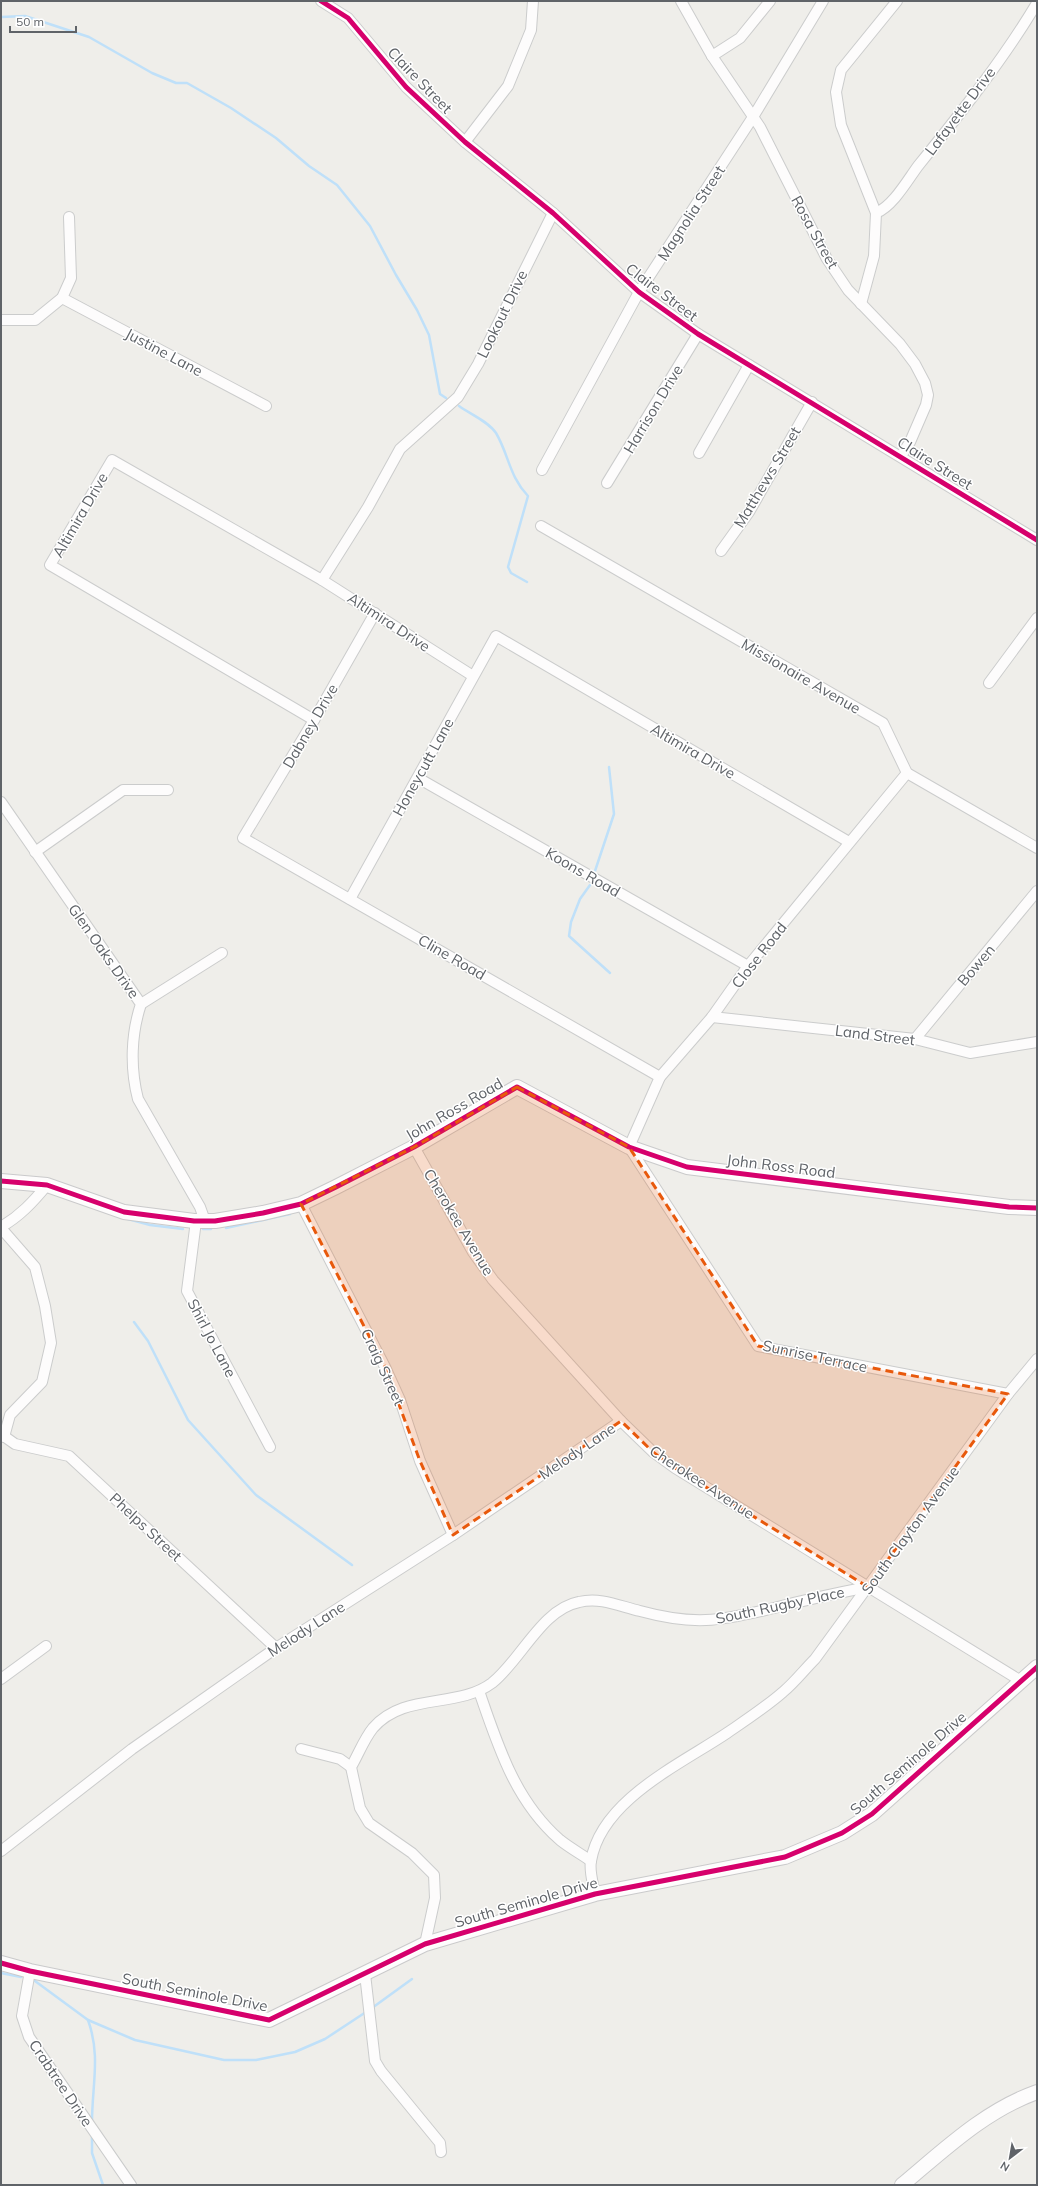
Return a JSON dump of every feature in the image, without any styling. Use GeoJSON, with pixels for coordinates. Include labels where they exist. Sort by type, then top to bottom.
{"type":"FeatureCollection","features":[{"type":"Feature","properties":{"kind":"street","name":"Claire Street"},"geometry":{"type":"LineString","coordinates":[[321,1],[348,18],[406,87],[465,142],[553,213],[639,292],[698,334],[1037,540]]}},
{"type":"Feature","properties":{"kind":"street"},"geometry":{"type":"LineString","coordinates":[[465,142],[508,86],[531,30],[533,1]]}},
{"type":"Feature","properties":{"kind":"street","name":"Rosa Street"},"geometry":{"type":"LineString","coordinates":[[681,1],[712,56],[753,117],[827,259],[861,304],[876,317],[915,364],[928,395],[926,405],[910,442],[901,456]]}},
{"type":"Feature","properties":{"kind":"street"},"geometry":{"type":"LineString","coordinates":[[712,56],[740,38],[770,1]]}},
{"type":"Feature","properties":{"kind":"street","name":"Magnolia Street"},"geometry":{"type":"LineString","coordinates":[[542,470],[639,292],[753,117],[822,1]]}},
{"type":"Feature","properties":{"kind":"street"},"geometry":{"type":"LineString","coordinates":[[861,304],[874,256],[876,213],[844,131],[836,92],[842,70],[897,1]]}},
{"type":"Feature","properties":{"kind":"street","name":"Lafayette Drive"},"geometry":{"type":"LineString","coordinates":[[876,213],[882,210],[893,198],[950,126],[1026,22],[1037,3]]}},
{"type":"Feature","properties":{"kind":"street","name":"Lookout Drive"},"geometry":{"type":"LineString","coordinates":[[322,580],[368,507],[400,449],[458,397],[478,364],[553,213]]}},
{"type":"Feature","properties":{"kind":"street"},"geometry":{"type":"LineString","coordinates":[[1,320],[35,320],[62,298],[71,278],[69,217]]}},
{"type":"Feature","properties":{"kind":"street","name":"Justine Lane"},"geometry":{"type":"LineString","coordinates":[[62,298],[266,406]]}},
{"type":"Feature","properties":{"kind":"street","name":"Harrison Drive"},"geometry":{"type":"LineString","coordinates":[[607,483],[698,334]]}},
{"type":"Feature","properties":{"kind":"street"},"geometry":{"type":"LineString","coordinates":[[699,454],[750,365]]}},
{"type":"Feature","properties":{"kind":"street","name":"Matthews Street"},"geometry":{"type":"LineString","coordinates":[[721,551],[749,512],[812,402]]}},
{"type":"Feature","properties":{"kind":"street","name":"Altimira Drive"},"geometry":{"type":"LineString","coordinates":[[314,720],[50,565],[112,460],[322,580],[473,676]]}},
{"type":"Feature","properties":{"kind":"street","name":"Missionaire Avenue"},"geometry":{"type":"LineString","coordinates":[[541,526],[883,723],[906,773]]}},
{"type":"Feature","properties":{"kind":"street","name":"Dabney Drive"},"geometry":{"type":"LineString","coordinates":[[243,838],[314,720],[375,613]]}},
{"type":"Feature","properties":{"kind":"street"},"geometry":{"type":"LineString","coordinates":[[989,683],[1037,618]]}},
{"type":"Feature","properties":{"kind":"street","name":"Altimira Drive"},"geometry":{"type":"LineString","coordinates":[[496,636],[849,842]]}},
{"type":"Feature","properties":{"kind":"street","name":"Honeycutt Lane"},"geometry":{"type":"LineString","coordinates":[[350,899],[496,636]]}},
{"type":"Feature","properties":{"kind":"street"},"geometry":{"type":"LineString","coordinates":[[906,773],[1037,848]]}},
{"type":"Feature","properties":{"kind":"street","name":"Close Road"},"geometry":{"type":"LineString","coordinates":[[629,1147],[660,1077],[712,1017],[748,966],[906,773]]}},
{"type":"Feature","properties":{"kind":"street","name":"Koons Road"},"geometry":{"type":"LineString","coordinates":[[418,778],[748,966]]}},
{"type":"Feature","properties":{"kind":"street"},"geometry":{"type":"LineString","coordinates":[[35,852],[122,790],[168,790]]}},
{"type":"Feature","properties":{"kind":"street","name":"Glen Oaks Drive"},"geometry":{"type":"LineString","coordinates":[[1,802],[141,1004],[131,1060],[133,1080],[138,1099],[200,1207],[200,1221]]}},
{"type":"Feature","properties":{"kind":"street","name":"Cline Road"},"geometry":{"type":"LineString","coordinates":[[243,838],[660,1077]]}},
{"type":"Feature","properties":{"kind":"street","name":"Bowen"},"geometry":{"type":"LineString","coordinates":[[915,1039],[1037,891]]}},
{"type":"Feature","properties":{"kind":"street"},"geometry":{"type":"LineString","coordinates":[[141,1004],[222,953]]}},
{"type":"Feature","properties":{"kind":"street","name":"Land Street"},"geometry":{"type":"LineString","coordinates":[[712,1017],[915,1039],[970,1053],[1037,1042]]}},
{"type":"Feature","properties":{"kind":"street","name":"John Ross Road"},"geometry":{"type":"LineString","coordinates":[[1,1181],[47,1185],[124,1212],[200,1221],[263,1213],[301,1204],[414,1147],[517,1087],[629,1147],[687,1167],[1009,1207],[1035,1212]]}},
{"type":"Feature","properties":{"kind":"street","name":"Cherokee Avenue"},"geometry":{"type":"LineString","coordinates":[[414,1147],[473,1252],[493,1280],[621,1421],[653,1452],[675,1468],[1021,1681]]}},
{"type":"Feature","properties":{"kind":"street","name":"Sunrise Terrace"},"geometry":{"type":"LineString","coordinates":[[629,1147],[758,1346],[1008,1394]]}},
{"type":"Feature","properties":{"kind":"street"},"geometry":{"type":"LineString","coordinates":[[3,1436],[10,1416],[42,1382],[50,1343],[45,1306],[35,1267],[1,1228],[15,1219],[33,1203],[47,1185]]}},
{"type":"Feature","properties":{"kind":"street","name":"Craig Street"},"geometry":{"type":"LineString","coordinates":[[301,1204],[385,1367],[400,1400],[420,1461],[453,1535]]}},
{"type":"Feature","properties":{"kind":"street","name":"Shirl Jo Lane"},"geometry":{"type":"LineString","coordinates":[[200,1221],[187,1291],[270,1447]]}},
{"type":"Feature","properties":{"kind":"street","name":"South Clayton Avenue"},"geometry":{"type":"LineString","coordinates":[[595,1894],[591,1861],[598,1840],[612,1817],[627,1801],[658,1777],[762,1709],[784,1691],[815,1659],[1008,1394],[1037,1359]]}},
{"type":"Feature","properties":{"kind":"street","name":"Melody Lane"},"geometry":{"type":"LineString","coordinates":[[1,1852],[132,1750],[276,1648],[453,1535],[621,1421]]}},
{"type":"Feature","properties":{"kind":"street","name":"Phelps Street"},"geometry":{"type":"LineString","coordinates":[[3,1436],[15,1444],[69,1456],[276,1648]]}},
{"type":"Feature","properties":{"kind":"street","name":"South Rugby Place"},"geometry":{"type":"LineString","coordinates":[[351,1767],[373,1728],[401,1707],[479,1691],[510,1666],[536,1633],[553,1615],[567,1605],[594,1600],[608,1601],[674,1619],[707,1620],[740,1616],[868,1587]]}},
{"type":"Feature","properties":{"kind":"street"},"geometry":{"type":"LineString","coordinates":[[1,1679],[46,1646]]}},
{"type":"Feature","properties":{"kind":"street","name":"South Seminole Drive"},"geometry":{"type":"LineString","coordinates":[[1,1963],[30,1971],[269,2020],[426,1944],[595,1894],[785,1857],[842,1833],[872,1814],[1037,1667]]}},
{"type":"Feature","properties":{"kind":"street"},"geometry":{"type":"LineString","coordinates":[[479,1691],[501,1757],[520,1793],[539,1819],[561,1841],[591,1861]]}},
{"type":"Feature","properties":{"kind":"street"},"geometry":{"type":"LineString","coordinates":[[301,1749],[340,1759],[351,1767],[360,1808],[369,1823],[412,1853],[434,1875],[434,1898],[426,1944]]}},
{"type":"Feature","properties":{"kind":"street","name":"Crabtree Drive"},"geometry":{"type":"LineString","coordinates":[[30,1971],[22,2016],[29,2037],[131,2185]]}},
{"type":"Feature","properties":{"kind":"street"},"geometry":{"type":"LineString","coordinates":[[365,1974],[375,2061],[381,2071],[440,2143],[441,2152]]}},
{"type":"Feature","properties":{"kind":"street"},"geometry":{"type":"LineString","coordinates":[[902,2185],[973,2126],[996,2111],[1037,2092]]}},
{"type":"Feature","properties":{"kind":"highlighted area"},"geometry":{"type":"Polygon","coordinates":[[[517,1087],[629,1147],[758,1346],[1008,1394],[868,1587],[675,1468],[653,1452],[621,1421],[453,1535],[420,1461],[385,1367],[301,1204],[414,1147],[517,1087]]]}},
{"type":"Feature","properties":{"kind":"waterway"},"geometry":{"type":"LineString","coordinates":[[1,17],[25,16],[89,37],[152,73],[176,83],[187,83],[231,108],[276,138],[309,166],[337,185],[370,226],[396,275],[417,310],[429,335],[440,394],[446,398]]}},
{"type":"Feature","properties":{"kind":"waterway"},"geometry":{"type":"LineString","coordinates":[[459,406],[484,421],[493,429],[500,441],[517,481],[528,496],[508,567],[511,573],[527,582]]}},
{"type":"Feature","properties":{"kind":"waterway"},"geometry":{"type":"LineString","coordinates":[[595,871],[614,814],[609,767]]}},
{"type":"Feature","properties":{"kind":"waterway"},"geometry":{"type":"LineString","coordinates":[[590,885],[580,899],[571,922],[569,936],[610,973]]}},
{"type":"Feature","properties":{"kind":"waterway"},"geometry":{"type":"LineString","coordinates":[[226,1228],[290,1214]]}},
{"type":"Feature","properties":{"kind":"waterway"},"geometry":{"type":"LineString","coordinates":[[128,1219],[150,1225],[183,1229]]}},
{"type":"Feature","properties":{"kind":"waterway"},"geometry":{"type":"LineString","coordinates":[[203,1229],[211,1229]]}},
{"type":"Feature","properties":{"kind":"waterway"},"geometry":{"type":"LineString","coordinates":[[134,1322],[148,1341],[188,1420],[256,1495],[352,1565]]}},
{"type":"Feature","properties":{"kind":"waterway"},"geometry":{"type":"LineString","coordinates":[[1,1973],[21,1977]]}},
{"type":"Feature","properties":{"kind":"waterway"},"geometry":{"type":"LineString","coordinates":[[372,2008],[412,1979]]}},
{"type":"Feature","properties":{"kind":"waterway"},"geometry":{"type":"LineString","coordinates":[[35,1981],[88,2020],[135,2040],[224,2060],[256,2060],[295,2052],[325,2039],[366,2012]]}},
{"type":"Feature","properties":{"kind":"waterway"},"geometry":{"type":"LineString","coordinates":[[88,2020],[92,2033],[95,2058],[92,2122]]}},
{"type":"Feature","properties":{"kind":"waterway"},"geometry":{"type":"LineString","coordinates":[[92,2135],[92,2153],[103,2185]]}},
{"type":"Feature","properties":{"kind":"cycle path"},"geometry":{"type":"LineString","coordinates":[[321,1],[348,18],[406,87],[465,142],[553,213],[639,292],[698,334],[1037,540]]}},
{"type":"Feature","properties":{"kind":"cycle path"},"geometry":{"type":"LineString","coordinates":[[1,1181],[47,1185],[124,1212],[194,1221],[215,1221],[263,1213],[301,1204],[336,1187],[414,1147],[517,1087],[629,1147],[687,1167],[1009,1207],[1037,1208]]}},
{"type":"Feature","properties":{"kind":"cycle path"},"geometry":{"type":"LineString","coordinates":[[1,1963],[30,1971],[269,2020],[425,1944],[595,1894],[785,1857],[842,1833],[872,1814],[1037,1667]]}}]}
